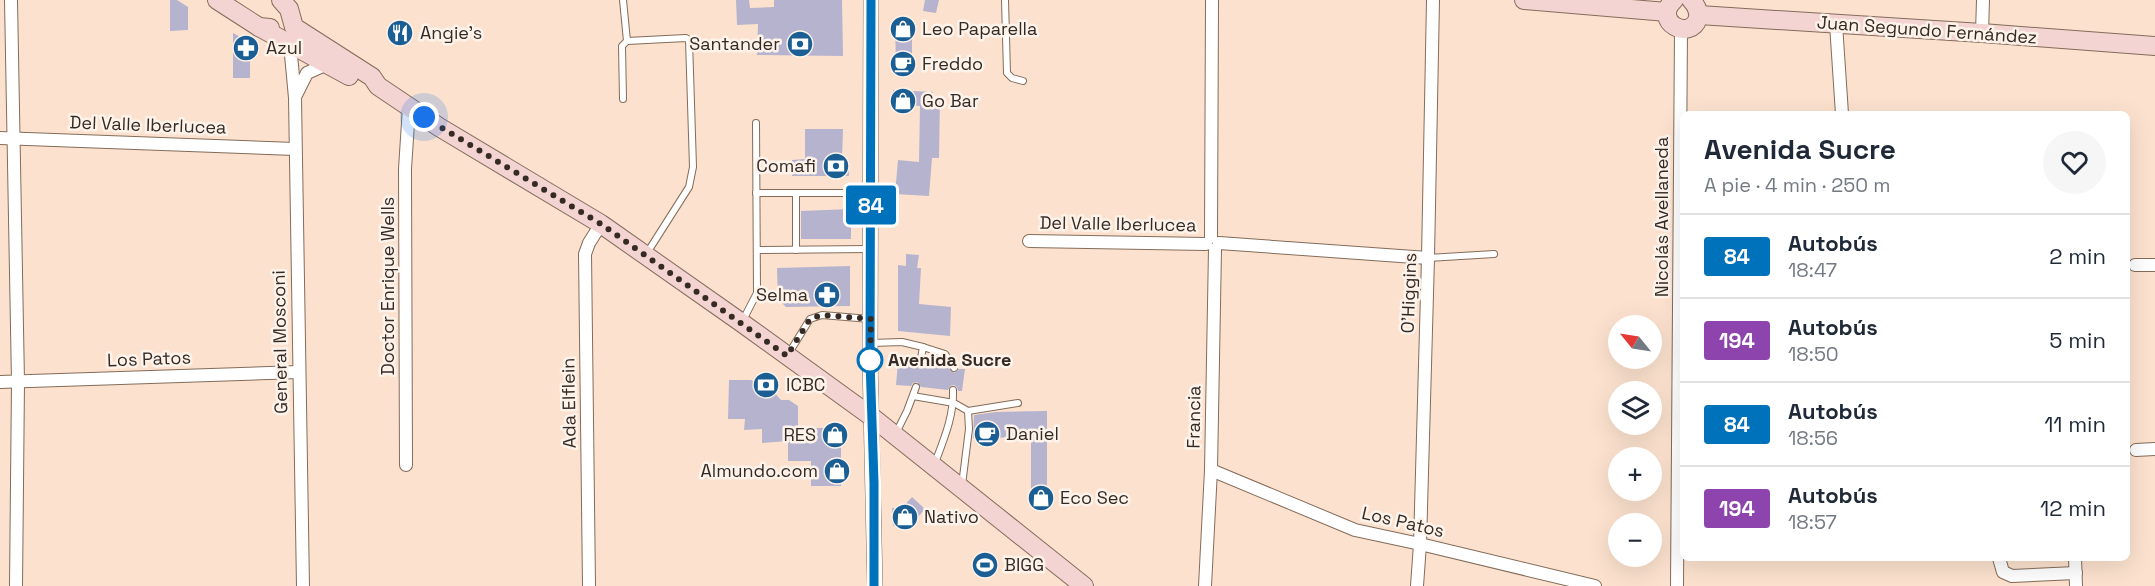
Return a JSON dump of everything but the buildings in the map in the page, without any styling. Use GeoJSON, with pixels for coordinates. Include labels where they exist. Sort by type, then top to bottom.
{"type":"FeatureCollection","features":[{"type":"Feature","properties":{"kind":"main road"},"geometry":{"type":"LineString","coordinates":[[217,0],[255,24],[367,86],[378,86]]}},
{"type":"Feature","properties":{"kind":"main road"},"geometry":{"type":"LineString","coordinates":[[241,0],[242,8],[255,24],[277,27],[286,24],[288,6]]}},
{"type":"Feature","properties":{"kind":"main road"},"geometry":{"type":"LineString","coordinates":[[1524,0],[1671,6],[1668,20],[1681,29],[1689,28],[1696,22],[1695,7]]}},
{"type":"Feature","properties":{"kind":"main road"},"geometry":{"type":"LineString","coordinates":[[288,6],[294,27],[372,77],[378,86],[439,127],[601,224],[742,323],[872,417],[1084,586]]}},
{"type":"Feature","properties":{"kind":"main road","name":"Juan Segundo Fernández"},"geometry":{"type":"LineString","coordinates":[[1695,7],[1836,24],[2155,46]]}},
{"type":"Feature","properties":{"kind":"street"},"geometry":{"type":"LineString","coordinates":[[11,0],[6,138],[18,382],[16,586]]}},
{"type":"Feature","properties":{"kind":"street"},"geometry":{"type":"LineString","coordinates":[[871,0],[870,343],[874,586]]}},
{"type":"Feature","properties":{"kind":"street","name":"Francia"},"geometry":{"type":"LineString","coordinates":[[1205,586],[1211,470],[1212,0]]}},
{"type":"Feature","properties":{"kind":"street","name":"O'Higgins"},"geometry":{"type":"LineString","coordinates":[[1417,586],[1428,258],[1433,0]]}},
{"type":"Feature","properties":{"kind":"street"},"geometry":{"type":"LineString","coordinates":[[1982,33],[1983,0]]}},
{"type":"Feature","properties":{"kind":"street"},"geometry":{"type":"LineString","coordinates":[[1836,24],[1842,111]]}},
{"type":"Feature","properties":{"kind":"street","name":"Nicolás Avellaneda"},"geometry":{"type":"LineString","coordinates":[[1680,111],[1681,29]]}},
{"type":"Feature","properties":{"kind":"street","name":"General Mosconi"},"geometry":{"type":"LineString","coordinates":[[290,44],[295,98],[303,586]]}},
{"type":"Feature","properties":{"kind":"street","name":"General Mosconi"},"geometry":{"type":"LineString","coordinates":[[295,98],[307,73],[327,64]]}},
{"type":"Feature","properties":{"kind":"street","name":"Doctor Enrique Wells"},"geometry":{"type":"LineString","coordinates":[[406,465],[405,169],[409,107]]}},
{"type":"Feature","properties":{"kind":"street","name":"Del Valle Iberlucea"},"geometry":{"type":"LineString","coordinates":[[6,138],[295,148]]}},
{"type":"Feature","properties":{"kind":"street","name":"Nicolás Avellaneda"},"geometry":{"type":"LineString","coordinates":[[1677,586],[1680,168]]}},
{"type":"Feature","properties":{"kind":"street","name":"Ada Elflein"},"geometry":{"type":"LineString","coordinates":[[589,586],[585,254],[601,224]]}},
{"type":"Feature","properties":{"kind":"street","name":"Del Valle Iberlucea"},"geometry":{"type":"LineString","coordinates":[[1029,241],[1213,243],[1428,258]]}},
{"type":"Feature","properties":{"kind":"street"},"geometry":{"type":"LineString","coordinates":[[2135,265],[2155,265]]}},
{"type":"Feature","properties":{"kind":"street","name":"Los Patos"},"geometry":{"type":"LineString","coordinates":[[0,382],[299,372]]}},
{"type":"Feature","properties":{"kind":"street"},"geometry":{"type":"LineString","coordinates":[[2136,450],[2155,449]]}},
{"type":"Feature","properties":{"kind":"street","name":"Los Patos"},"geometry":{"type":"LineString","coordinates":[[1211,470],[1355,530],[1595,586]]}},
{"type":"Feature","properties":{"kind":"street"},"geometry":{"type":"LineString","coordinates":[[2000,561],[2003,572],[2012,576],[2076,573]]}},
{"type":"Feature","properties":{"kind":"street"},"geometry":{"type":"LineString","coordinates":[[2075,561],[2076,586]]}},
{"type":"Feature","properties":{"kind":"lane"},"geometry":{"type":"LineString","coordinates":[[623,0],[627,41]]}},
{"type":"Feature","properties":{"kind":"lane"},"geometry":{"type":"LineString","coordinates":[[1005,0],[1007,73],[1012,78],[1023,81]]}},
{"type":"Feature","properties":{"kind":"lane"},"geometry":{"type":"LineString","coordinates":[[623,99],[622,46],[627,41],[686,38],[689,40],[693,167],[689,187],[645,255]]}},
{"type":"Feature","properties":{"kind":"lane"},"geometry":{"type":"LineString","coordinates":[[742,323],[757,292],[756,123]]}},
{"type":"Feature","properties":{"kind":"lane"},"geometry":{"type":"LineString","coordinates":[[756,193],[871,193]]}},
{"type":"Feature","properties":{"kind":"lane"},"geometry":{"type":"LineString","coordinates":[[796,193],[796,250]]}},
{"type":"Feature","properties":{"kind":"lane"},"geometry":{"type":"LineString","coordinates":[[757,250],[871,249]]}},
{"type":"Feature","properties":{"kind":"lane"},"geometry":{"type":"LineString","coordinates":[[1428,258],[1494,254]]}},
{"type":"Feature","properties":{"kind":"lane"},"geometry":{"type":"LineString","coordinates":[[787,356],[810,319],[822,315],[871,319]]}},
{"type":"Feature","properties":{"kind":"lane"},"geometry":{"type":"LineString","coordinates":[[870,343],[902,342],[923,347],[945,354],[954,368]]}},
{"type":"Feature","properties":{"kind":"lane"},"geometry":{"type":"LineString","coordinates":[[920,364],[923,347]]}},
{"type":"Feature","properties":{"kind":"lane"},"geometry":{"type":"LineString","coordinates":[[895,435],[916,387]]}},
{"type":"Feature","properties":{"kind":"lane"},"geometry":{"type":"LineString","coordinates":[[934,466],[948,429],[954,403],[953,390]]}},
{"type":"Feature","properties":{"kind":"lane"},"geometry":{"type":"LineString","coordinates":[[913,396],[954,403],[968,411],[1018,403]]}},
{"type":"Feature","properties":{"kind":"lane"},"geometry":{"type":"LineString","coordinates":[[962,489],[969,429],[968,411]]}},
{"type":"Feature","properties":{"kind":"bus line","name":"84"},"geometry":{"type":"LineString","coordinates":[[871,0],[870,360],[874,483],[874,586]]}},
{"type":"Feature","properties":{"kind":"place","name":"Leo Paparella"},"geometry":{"type":"Point","coordinates":[903,29]}},
{"type":"Feature","properties":{"kind":"place","name":"Angie's"},"geometry":{"type":"Point","coordinates":[400,33]}},
{"type":"Feature","properties":{"kind":"place","name":"Santander"},"geometry":{"type":"Point","coordinates":[800,44]}},
{"type":"Feature","properties":{"kind":"place","name":"Azul"},"geometry":{"type":"Point","coordinates":[246,48]}},
{"type":"Feature","properties":{"kind":"place","name":"Freddo"},"geometry":{"type":"Point","coordinates":[903,64]}},
{"type":"Feature","properties":{"kind":"place","name":"Go Bar"},"geometry":{"type":"Point","coordinates":[903,101]}},
{"type":"Feature","properties":{"kind":"place","name":"Comafi"},"geometry":{"type":"Point","coordinates":[836,166]}},
{"type":"Feature","properties":{"kind":"place","name":"Selma"},"geometry":{"type":"Point","coordinates":[827,295]}},
{"type":"Feature","properties":{"kind":"place","name":"Avenida Sucre"},"geometry":{"type":"Point","coordinates":[870,360]}},
{"type":"Feature","properties":{"kind":"place","name":"ICBC"},"geometry":{"type":"Point","coordinates":[766,385]}},
{"type":"Feature","properties":{"kind":"place","name":"Daniel"},"geometry":{"type":"Point","coordinates":[987,434]}},
{"type":"Feature","properties":{"kind":"place","name":"RES"},"geometry":{"type":"Point","coordinates":[835,435]}},
{"type":"Feature","properties":{"kind":"place","name":"Almundo.com"},"geometry":{"type":"Point","coordinates":[837,471]}},
{"type":"Feature","properties":{"kind":"place","name":"Eco Sec"},"geometry":{"type":"Point","coordinates":[1041,498]}},
{"type":"Feature","properties":{"kind":"place","name":"Nativo"},"geometry":{"type":"Point","coordinates":[905,517]}},
{"type":"Feature","properties":{"kind":"place","name":"BIGG"},"geometry":{"type":"Point","coordinates":[985,565]}},
{"type":"Feature","properties":{"kind":"route"},"geometry":{"type":"LineString","coordinates":[[424,117],[601,224],[787,356],[810,319],[822,315],[871,319],[870,360]]}}]}
